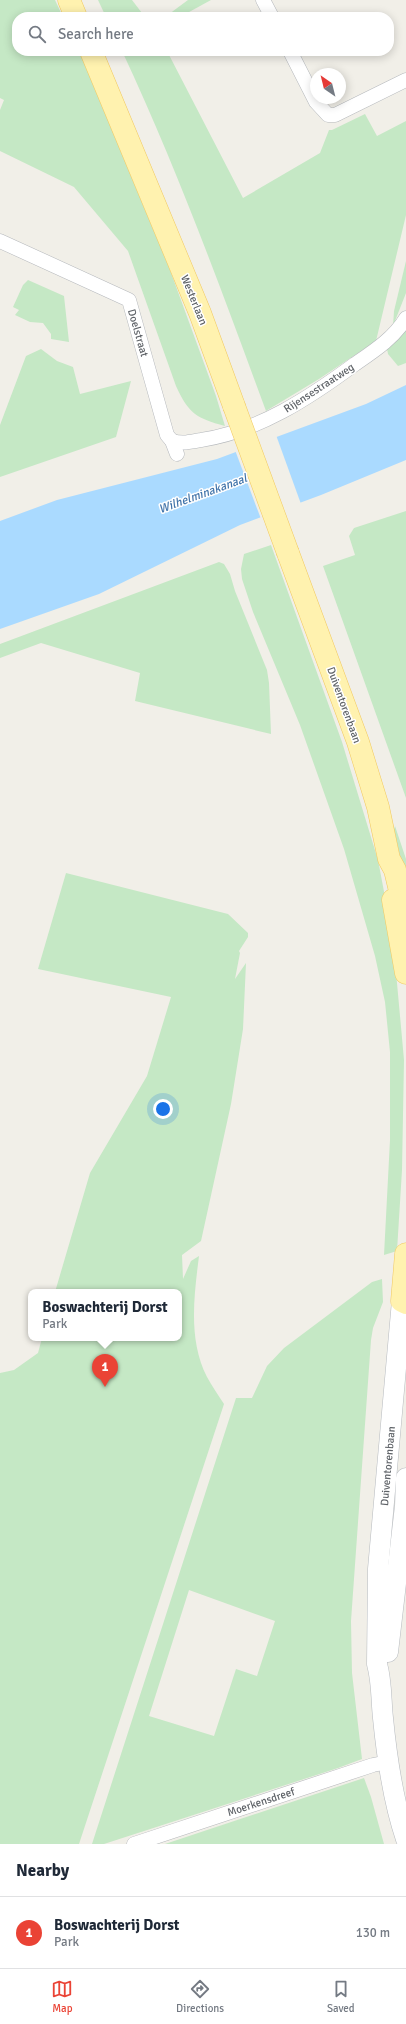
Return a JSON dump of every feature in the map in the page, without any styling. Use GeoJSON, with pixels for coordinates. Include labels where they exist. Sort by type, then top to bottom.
{"type":"FeatureCollection","features":[{"type":"Feature","properties":{"kind":"main road"},"geometry":{"type":"LineString","coordinates":[[69,0],[74,12]]}},
{"type":"Feature","properties":{"kind":"main road","name":"Westerlaan"},"geometry":{"type":"LineString","coordinates":[[93,56],[200,313],[288,553]]}},
{"type":"Feature","properties":{"kind":"main road","name":"Duiventorenbaan"},"geometry":{"type":"LineString","coordinates":[[288,553],[358,742],[378,807],[389,859],[388,873],[406,972]]}},
{"type":"Feature","properties":{"kind":"main road","name":"Duiventorenbaan"},"geometry":{"type":"LineString","coordinates":[[389,859],[395,870],[406,916]]}},
{"type":"Feature","properties":{"kind":"main road","name":"Duiventorenbaan"},"geometry":{"type":"LineString","coordinates":[[406,1254],[405,1301],[378,1569],[377,1664],[381,1679],[388,1762],[400,1822],[406,1839]]}},
{"type":"Feature","properties":{"kind":"main road","name":"Duiventorenbaan"},"geometry":{"type":"LineString","coordinates":[[381,1679],[386,1667],[406,1478]]}},
{"type":"Feature","properties":{"kind":"street"},"geometry":{"type":"LineString","coordinates":[[263,0],[269,12]]}},
{"type":"Feature","properties":{"kind":"street"},"geometry":{"type":"LineString","coordinates":[[293,56],[316,102],[328,115],[335,115],[406,80]]}},
{"type":"Feature","properties":{"kind":"street","name":"Doelstraat"},"geometry":{"type":"LineString","coordinates":[[0,241],[129,300],[167,435],[172,441],[177,454]]}},
{"type":"Feature","properties":{"kind":"street","name":"Rijensestraatweg"},"geometry":{"type":"LineString","coordinates":[[172,441],[180,444],[220,438],[277,415],[324,387],[382,345],[400,328],[406,318]]}},
{"type":"Feature","properties":{"kind":"street","name":"Moerkensdreef"},"geometry":{"type":"LineString","coordinates":[[134,1844],[373,1765],[388,1762]]}},
{"type":"Feature","properties":{"kind":"green space"},"geometry":{"type":"Polygon","coordinates":[[[0,0],[55,0],[61,12],[12,12],[12,56],[81,56],[170,270],[216,396],[225,426],[194,414],[185,403],[176,386],[128,251],[74,187],[0,151],[0,110],[4,100],[0,98],[0,0]]]}},
{"type":"Feature","properties":{"kind":"green space"},"geometry":{"type":"Polygon","coordinates":[[[98,0],[132,0],[141,12],[104,12],[98,0]]]}},
{"type":"Feature","properties":{"kind":"green space"},"geometry":{"type":"Polygon","coordinates":[[[188,0],[211,0],[189,12],[172,12],[188,0]]]}},
{"type":"Feature","properties":{"kind":"green space"},"geometry":{"type":"Polygon","coordinates":[[[124,56],[170,56],[243,198],[320,153],[329,130],[332,130],[365,114],[377,136],[406,121],[406,215],[376,341],[319,379],[266,411],[180,184],[124,56]]]}},
{"type":"Feature","properties":{"kind":"green space"},"geometry":{"type":"Polygon","coordinates":[[[406,261],[406,293],[393,326],[394,311],[406,261]]]}},
{"type":"Feature","properties":{"kind":"green space"},"geometry":{"type":"Polygon","coordinates":[[[28,280],[64,296],[69,342],[51,339],[51,334],[43,323],[30,322],[15,315],[19,310],[13,307],[23,285],[28,280]]]}},
{"type":"Feature","properties":{"kind":"green space"},"geometry":{"type":"Polygon","coordinates":[[[406,330],[406,363],[398,366],[388,354],[387,349],[406,330]]]}},
{"type":"Feature","properties":{"kind":"green space"},"geometry":{"type":"Polygon","coordinates":[[[41,349],[57,361],[73,367],[80,394],[131,381],[116,437],[0,477],[0,425],[26,356],[41,349]]]}},
{"type":"Feature","properties":{"kind":"green space"},"geometry":{"type":"Polygon","coordinates":[[[406,511],[406,798],[323,566],[355,555],[349,536],[354,528],[406,511]]]}},
{"type":"Feature","properties":{"kind":"green space"},"geometry":{"type":"Polygon","coordinates":[[[271,545],[342,742],[378,860],[393,939],[404,1060],[402,1170],[397,1251],[384,1255],[390,1140],[390,1052],[385,1002],[375,956],[344,849],[300,725],[253,612],[242,579],[241,569],[244,554],[271,545]]]}},
{"type":"Feature","properties":{"kind":"green space"},"geometry":{"type":"Polygon","coordinates":[[[219,562],[224,564],[230,574],[235,591],[267,670],[271,734],[135,701],[140,673],[41,643],[0,658],[0,644],[219,562]]]}},
{"type":"Feature","properties":{"kind":"green space"},"geometry":{"type":"Polygon","coordinates":[[[395,826],[406,859],[406,883],[394,830],[395,826]]]}},
{"type":"Feature","properties":{"kind":"green space"},"geometry":{"type":"Polygon","coordinates":[[[66,873],[228,914],[248,933],[248,937],[239,951],[240,953],[235,979],[246,963],[243,1029],[231,1104],[201,1241],[182,1255],[183,1279],[191,1261],[199,1256],[194,1302],[197,1348],[207,1377],[224,1404],[79,1844],[0,1844],[0,1373],[14,1370],[38,1353],[41,1341],[182,1341],[182,1289],[56,1289],[90,1173],[147,1076],[171,997],[38,969],[66,873]]]}},
{"type":"Feature","properties":{"kind":"green space"},"geometry":{"type":"Polygon","coordinates":[[[382,1279],[383,1302],[373,1328],[371,1340],[351,1621],[352,1673],[362,1759],[104,1844],[92,1844],[236,1398],[252,1398],[267,1366],[284,1348],[372,1282],[382,1279]],[[189,1590],[149,1716],[214,1736],[236,1669],[257,1676],[275,1621],[189,1590]]]}},
{"type":"Feature","properties":{"kind":"green space"},"geometry":{"type":"Polygon","coordinates":[[[364,1778],[384,1844],[165,1844],[364,1778]]]}},
{"type":"Feature","properties":{"kind":"water","name":"Wilhelminakanaal"},"geometry":{"type":"Polygon","coordinates":[[[406,385],[406,460],[321,495],[240,525],[99,594],[0,629],[0,521],[57,500],[217,459],[366,404],[406,385]]]}},
{"type":"Feature","properties":{"kind":"pier"},"geometry":{"type":"Polygon","coordinates":[[[276,435],[301,504],[261,519],[235,450],[276,435]]]}},
{"type":"Feature","properties":{"kind":"place","name":"Boswachterij Dorst"},"geometry":{"type":"Point","coordinates":[105,1387]}}]}
